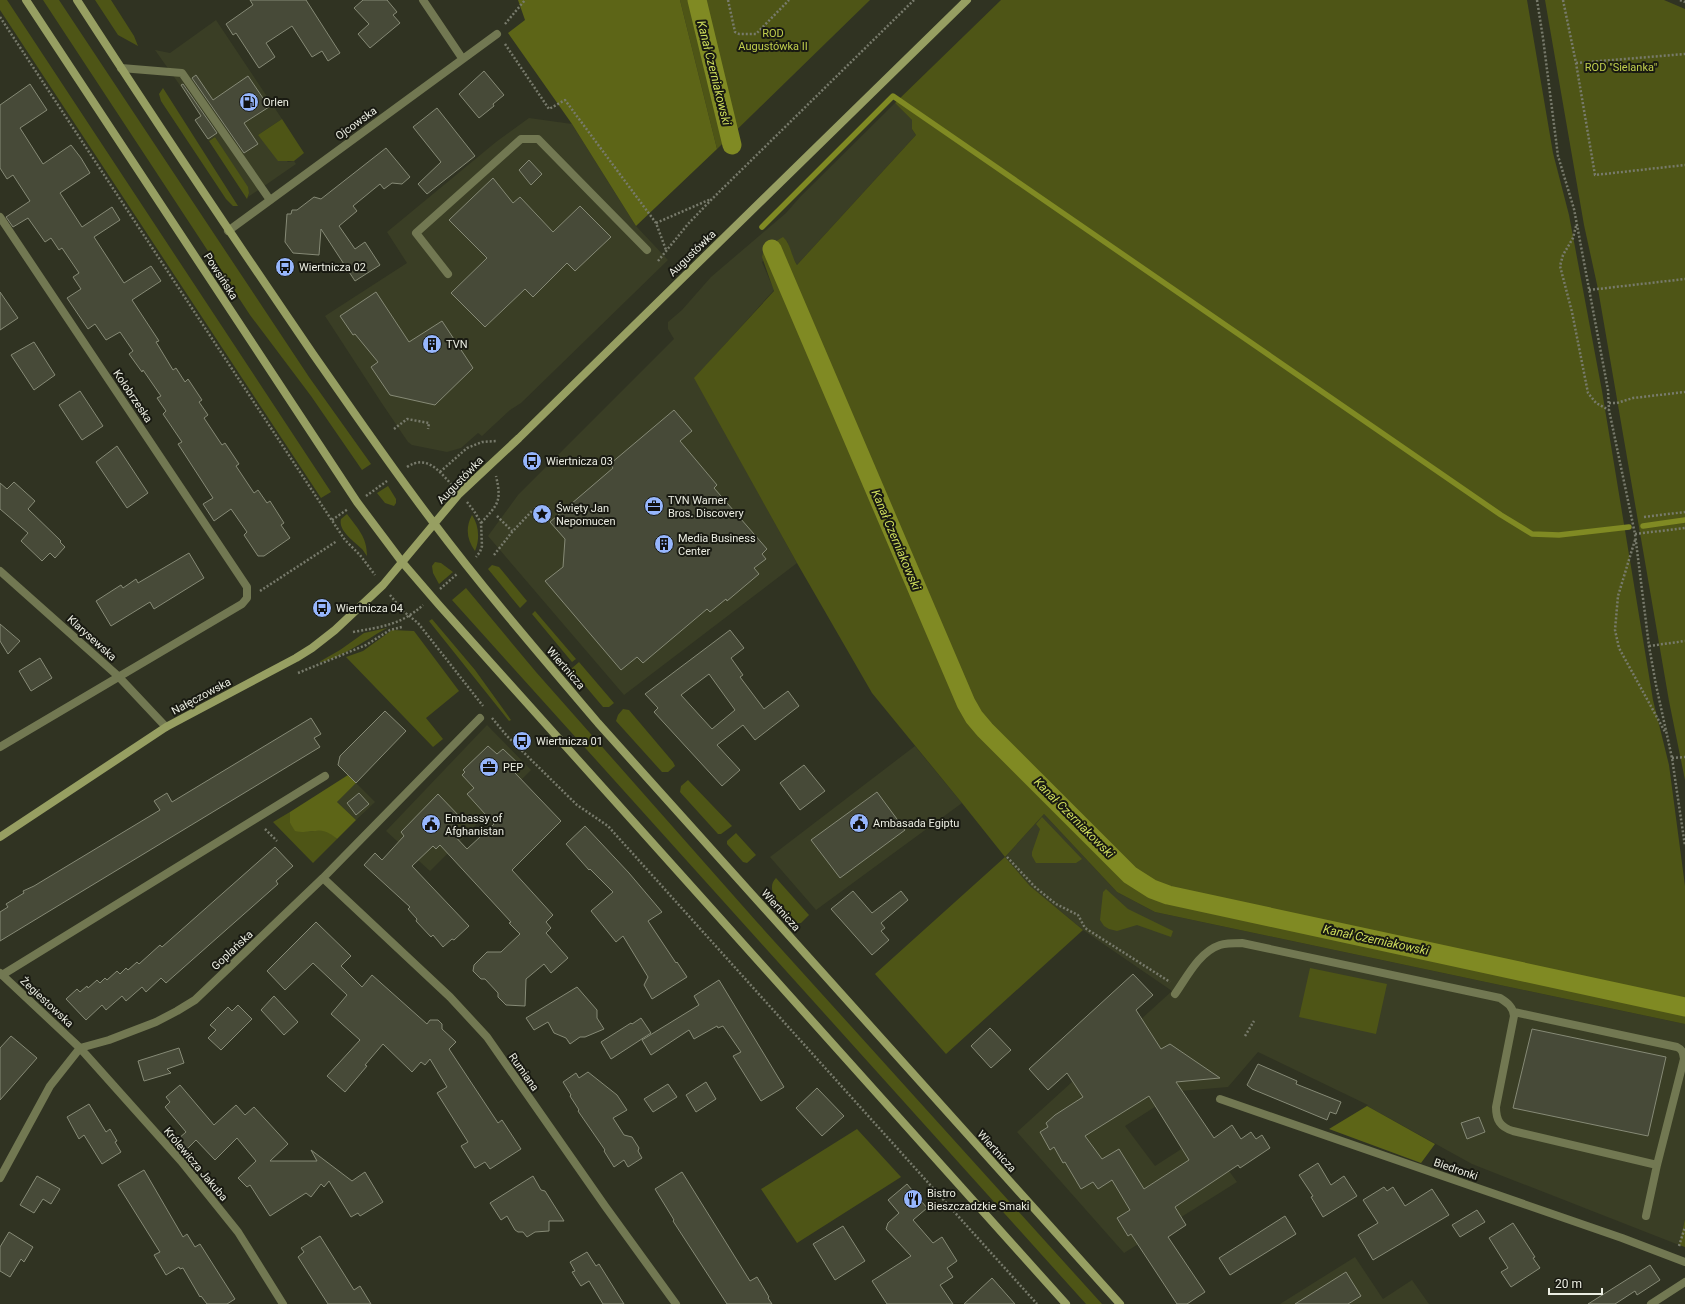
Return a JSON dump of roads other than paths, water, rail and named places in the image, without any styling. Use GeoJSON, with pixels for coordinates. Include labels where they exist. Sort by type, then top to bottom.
{"type":"FeatureCollection","features":[{"type":"Feature","properties":{"kind":"main road","name":"Powsińska"},"geometry":{"type":"LineString","coordinates":[[26,0],[357,502],[402,562]]}},
{"type":"Feature","properties":{"kind":"main road"},"geometry":{"type":"LineString","coordinates":[[76,0],[228,231],[388,462],[434,524]]}},
{"type":"Feature","properties":{"kind":"main road","name":"Augustówka"},"geometry":{"type":"LineString","coordinates":[[402,562],[459,494],[519,438],[966,0]]}},
{"type":"Feature","properties":{"kind":"main road","name":"Wiertnicza"},"geometry":{"type":"LineString","coordinates":[[434,524],[535,649],[598,723],[1120,1304]]}},
{"type":"Feature","properties":{"kind":"main road","name":"Nałęczowska"},"geometry":{"type":"LineString","coordinates":[[0,837],[166,727],[312,648],[327,637],[373,594],[402,562]]}},
{"type":"Feature","properties":{"kind":"main road"},"geometry":{"type":"LineString","coordinates":[[402,562],[563,744],[1066,1304]]}},
{"type":"Feature","properties":{"kind":"street"},"geometry":{"type":"LineString","coordinates":[[423,0],[462,58]]}},
{"type":"Feature","properties":{"kind":"street","name":"Ojcowska"},"geometry":{"type":"LineString","coordinates":[[228,231],[462,58],[497,34]]}},
{"type":"Feature","properties":{"kind":"street"},"geometry":{"type":"LineString","coordinates":[[121,68],[182,73],[270,200]]}},
{"type":"Feature","properties":{"kind":"street"},"geometry":{"type":"LineString","coordinates":[[448,274],[416,233],[521,139],[538,139],[648,250]]}},
{"type":"Feature","properties":{"kind":"street","name":"Kołobrzeska"},"geometry":{"type":"LineString","coordinates":[[0,217],[247,587],[247,598],[242,604],[118,676]]}},
{"type":"Feature","properties":{"kind":"street","name":"Klarysewska"},"geometry":{"type":"LineString","coordinates":[[0,571],[118,676],[166,727]]}},
{"type":"Feature","properties":{"kind":"street"},"geometry":{"type":"LineString","coordinates":[[0,747],[118,676]]}},
{"type":"Feature","properties":{"kind":"street","name":"Goplańska"},"geometry":{"type":"LineString","coordinates":[[80,1048],[109,1040],[156,1022],[195,1000],[324,878],[480,718]]}},
{"type":"Feature","properties":{"kind":"street"},"geometry":{"type":"LineString","coordinates":[[1,974],[325,776]]}},
{"type":"Feature","properties":{"kind":"street","name":"Rumiana"},"geometry":{"type":"LineString","coordinates":[[324,878],[450,997],[487,1037],[605,1206],[676,1304]]}},
{"type":"Feature","properties":{"kind":"street"},"geometry":{"type":"LineString","coordinates":[[1175,994],[1201,958],[1210,950],[1220,945],[1242,943],[1500,998],[1509,1003],[1514,1012],[1496,1107],[1496,1116],[1500,1125],[1513,1132],[1657,1165]]}},
{"type":"Feature","properties":{"kind":"street","name":"Żegiestowska"},"geometry":{"type":"LineString","coordinates":[[1,974],[80,1048]]}},
{"type":"Feature","properties":{"kind":"street"},"geometry":{"type":"LineString","coordinates":[[1514,1012],[1677,1046],[1681,1049],[1684,1059],[1657,1165],[1646,1216]]}},
{"type":"Feature","properties":{"kind":"street"},"geometry":{"type":"LineString","coordinates":[[0,1178],[50,1086],[80,1048]]}},
{"type":"Feature","properties":{"kind":"street","name":"Królewicza Jakuba"},"geometry":{"type":"LineString","coordinates":[[80,1048],[181,1161],[238,1232],[283,1304]]}},
{"type":"Feature","properties":{"kind":"street","name":"Biedronki"},"geometry":{"type":"LineString","coordinates":[[1220,1099],[1615,1235],[1685,1262]]}},
{"type":"Feature","properties":{"kind":"street"},"geometry":{"type":"LineString","coordinates":[[1652,1304],[1685,1282]]}},
{"type":"Feature","properties":{"kind":"waterway","name":"Kanał Czerniakowski"},"geometry":{"type":"LineString","coordinates":[[697,0],[732,145]]}},
{"type":"Feature","properties":{"kind":"waterway"},"geometry":{"type":"LineString","coordinates":[[762,227],[893,96],[1501,515],[1532,534],[1559,535],[1629,527]]}},
{"type":"Feature","properties":{"kind":"waterway","name":"Kanał Czerniakowski"},"geometry":{"type":"LineString","coordinates":[[772,249],[966,703],[974,717],[985,730],[1130,875],[1152,889],[1168,895],[1685,1007]]}},
{"type":"Feature","properties":{"kind":"waterway"},"geometry":{"type":"LineString","coordinates":[[1643,526],[1685,520]]}},
{"type":"Feature","properties":{"kind":"place","name":"Orlen"},"geometry":{"type":"Point","coordinates":[249,102]}},
{"type":"Feature","properties":{"kind":"place","name":"Wiertnicza 02"},"geometry":{"type":"Point","coordinates":[285,267]}},
{"type":"Feature","properties":{"kind":"place","name":"TVN"},"geometry":{"type":"Point","coordinates":[432,344]}},
{"type":"Feature","properties":{"kind":"place","name":"Wiertnicza 03"},"geometry":{"type":"Point","coordinates":[532,461]}},
{"type":"Feature","properties":{"kind":"place","name":"TVN Warner Bros. Discovery"},"geometry":{"type":"Point","coordinates":[654,506]}},
{"type":"Feature","properties":{"kind":"place","name":"Święty Jan Nepomucen"},"geometry":{"type":"Point","coordinates":[542,514]}},
{"type":"Feature","properties":{"kind":"place","name":"Media Business Center"},"geometry":{"type":"Point","coordinates":[664,544]}},
{"type":"Feature","properties":{"kind":"place","name":"Wiertnicza 04"},"geometry":{"type":"Point","coordinates":[322,608]}},
{"type":"Feature","properties":{"kind":"place","name":"Wiertnicza 01"},"geometry":{"type":"Point","coordinates":[522,741]}},
{"type":"Feature","properties":{"kind":"place","name":"PEP"},"geometry":{"type":"Point","coordinates":[489,767]}},
{"type":"Feature","properties":{"kind":"place","name":"Ambasada Egiptu"},"geometry":{"type":"Point","coordinates":[859,823]}},
{"type":"Feature","properties":{"kind":"place","name":"Embassy of Afghanistan"},"geometry":{"type":"Point","coordinates":[431,824]}},
{"type":"Feature","properties":{"kind":"place","name":"Bistro Bieszczadzkie Smaki"},"geometry":{"type":"Point","coordinates":[913,1199]}},
{"type":"Feature","properties":{"kind":"park label","name":"ROD Augustówka II"},"geometry":{"type":"Point","coordinates":[773,39]}},
{"type":"Feature","properties":{"kind":"park label","name":"ROD \"Sielanka\""},"geometry":{"type":"Point","coordinates":[1621,67]}}]}
